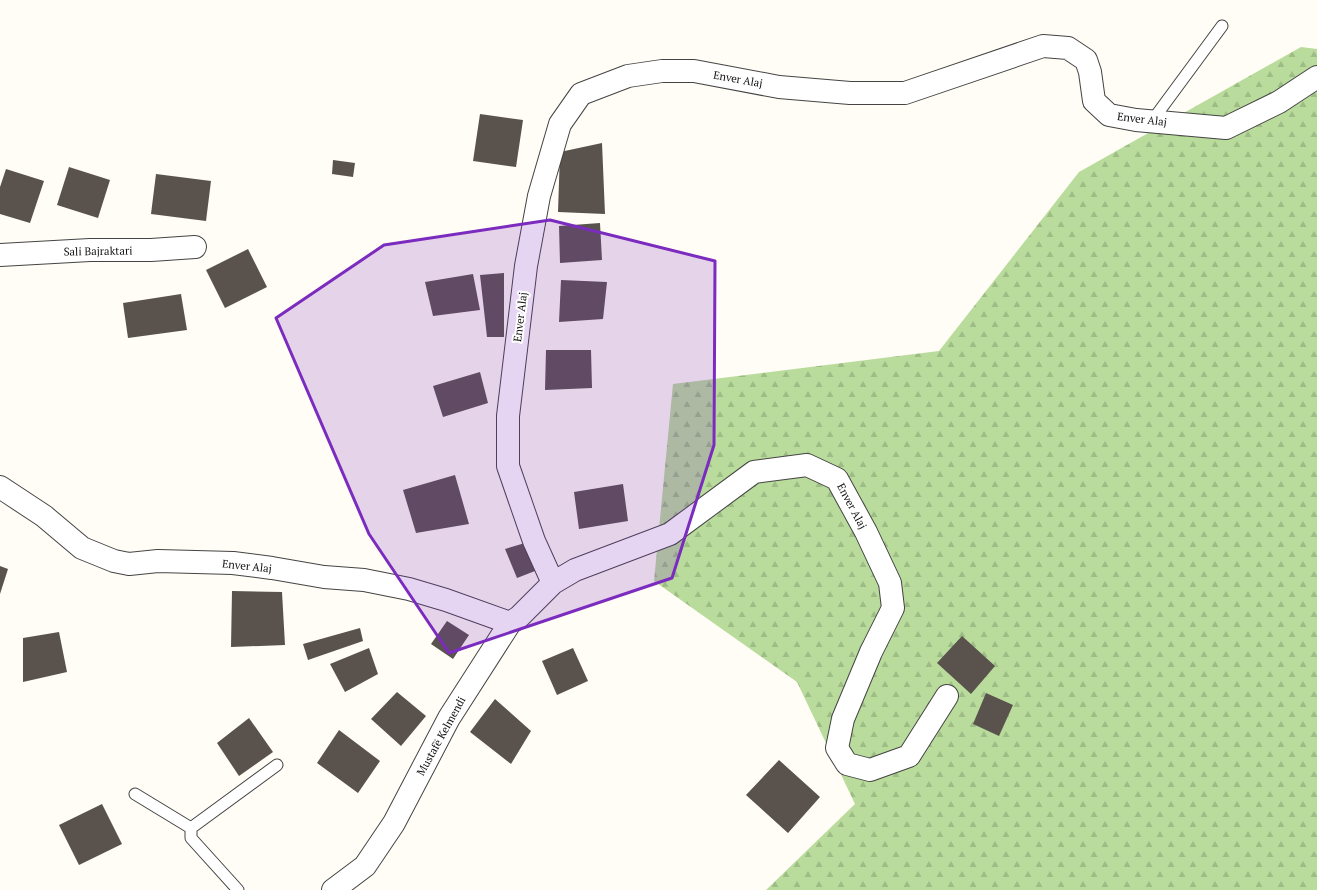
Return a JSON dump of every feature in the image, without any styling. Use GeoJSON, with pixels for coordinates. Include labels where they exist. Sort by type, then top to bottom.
{"type":"FeatureCollection","features":[{"type":"Feature","properties":{"kind":"street","name":"Enver Alaj"},"geometry":{"type":"LineString","coordinates":[[947,696],[909,756],[870,770],[847,764],[837,748],[843,719],[871,652],[893,608],[890,583],[866,532],[837,479],[807,465],[754,472],[670,534],[575,570],[553,583],[534,541],[508,466],[508,416],[526,266],[539,196],[560,124],[581,94],[628,76],[662,71],[694,71],[779,87],[850,94],[906,93],[1043,46],[1068,48],[1086,60],[1090,72],[1094,101],[1109,115],[1152,121],[1226,128],[1279,102],[1317,77]]}},
{"type":"Feature","properties":{"kind":"street","name":"Sali Bajraktari"},"geometry":{"type":"LineString","coordinates":[[0,255],[90,250],[195,248]]}},
{"type":"Feature","properties":{"kind":"street","name":"Enver Alaj"},"geometry":{"type":"LineString","coordinates":[[0,487],[44,516],[82,548],[114,562],[129,564],[158,561],[234,563],[324,577],[364,580],[409,589],[446,600],[510,623]]}},
{"type":"Feature","properties":{"kind":"street","name":"Mustafë Kelmendi"},"geometry":{"type":"LineString","coordinates":[[333,890],[365,866],[394,823],[449,718],[510,623],[519,617],[553,583]]}},
{"type":"Feature","properties":{"kind":"lane"},"geometry":{"type":"LineString","coordinates":[[1152,121],[1222,26]]}},
{"type":"Feature","properties":{"kind":"lane"},"geometry":{"type":"LineString","coordinates":[[191,828],[277,766]]}},
{"type":"Feature","properties":{"kind":"lane"},"geometry":{"type":"LineString","coordinates":[[135,794],[191,828]]}},
{"type":"Feature","properties":{"kind":"lane"},"geometry":{"type":"LineString","coordinates":[[191,828],[191,838],[238,890]]}},
{"type":"Feature","properties":{"kind":"highlighted area"},"geometry":{"type":"Polygon","coordinates":[[[550,220],[715,261],[714,445],[672,578],[449,653],[369,534],[276,318],[384,245],[550,220]]]}},
{"type":"Feature","properties":{"kind":"green space"},"geometry":{"type":"Polygon","coordinates":[[[1301,47],[1317,49],[1317,890],[766,890],[855,804],[797,682],[654,581],[673,384],[939,351],[1079,172],[1301,47]]]}},
{"type":"Feature","properties":{"kind":"building"},"geometry":{"type":"Polygon","coordinates":[[[480,114],[523,120],[516,167],[473,161],[480,114]]]}},
{"type":"Feature","properties":{"kind":"building"},"geometry":{"type":"Polygon","coordinates":[[[602,143],[605,214],[558,212],[560,152],[602,143]]]}},
{"type":"Feature","properties":{"kind":"building"},"geometry":{"type":"Polygon","coordinates":[[[333,160],[355,163],[353,177],[332,174],[333,160]]]}},
{"type":"Feature","properties":{"kind":"building"},"geometry":{"type":"Polygon","coordinates":[[[69,167],[110,180],[98,218],[57,205],[69,167]]]}},
{"type":"Feature","properties":{"kind":"building"},"geometry":{"type":"Polygon","coordinates":[[[6,169],[44,181],[30,223],[0,214],[0,187],[6,169]]]}},
{"type":"Feature","properties":{"kind":"building"},"geometry":{"type":"Polygon","coordinates":[[[156,174],[211,181],[206,221],[151,214],[156,174]]]}},
{"type":"Feature","properties":{"kind":"building"},"geometry":{"type":"Polygon","coordinates":[[[600,223],[602,260],[560,263],[559,226],[600,223]]]}},
{"type":"Feature","properties":{"kind":"building"},"geometry":{"type":"Polygon","coordinates":[[[248,249],[267,287],[225,308],[206,270],[248,249]]]}},
{"type":"Feature","properties":{"kind":"building"},"geometry":{"type":"Polygon","coordinates":[[[504,273],[504,337],[487,337],[480,275],[504,273]]]}},
{"type":"Feature","properties":{"kind":"building"},"geometry":{"type":"Polygon","coordinates":[[[473,274],[480,310],[433,316],[425,282],[473,274]]]}},
{"type":"Feature","properties":{"kind":"building"},"geometry":{"type":"Polygon","coordinates":[[[561,280],[607,282],[603,319],[559,322],[561,280]]]}},
{"type":"Feature","properties":{"kind":"building"},"geometry":{"type":"Polygon","coordinates":[[[181,294],[187,330],[128,338],[123,303],[181,294]]]}},
{"type":"Feature","properties":{"kind":"building"},"geometry":{"type":"Polygon","coordinates":[[[546,350],[591,350],[592,388],[545,390],[546,350]]]}},
{"type":"Feature","properties":{"kind":"building"},"geometry":{"type":"Polygon","coordinates":[[[480,372],[488,403],[443,417],[433,386],[480,372]]]}},
{"type":"Feature","properties":{"kind":"building"},"geometry":{"type":"Polygon","coordinates":[[[455,475],[469,524],[416,533],[403,490],[455,475]]]}},
{"type":"Feature","properties":{"kind":"building"},"geometry":{"type":"Polygon","coordinates":[[[623,484],[628,521],[579,529],[574,492],[623,484]]]}},
{"type":"Feature","properties":{"kind":"building"},"geometry":{"type":"Polygon","coordinates":[[[525,543],[535,571],[517,578],[505,549],[525,543]]]}},
{"type":"Feature","properties":{"kind":"building"},"geometry":{"type":"Polygon","coordinates":[[[0,566],[8,569],[0,594],[0,566]]]}},
{"type":"Feature","properties":{"kind":"building"},"geometry":{"type":"Polygon","coordinates":[[[232,591],[282,592],[285,645],[231,647],[232,591]]]}},
{"type":"Feature","properties":{"kind":"building"},"geometry":{"type":"Polygon","coordinates":[[[447,621],[469,635],[453,659],[431,644],[447,621]]]}},
{"type":"Feature","properties":{"kind":"building"},"geometry":{"type":"Polygon","coordinates":[[[360,628],[363,641],[308,660],[303,644],[360,628]]]}},
{"type":"Feature","properties":{"kind":"building"},"geometry":{"type":"Polygon","coordinates":[[[59,632],[67,672],[23,682],[23,638],[59,632]]]}},
{"type":"Feature","properties":{"kind":"building"},"geometry":{"type":"Polygon","coordinates":[[[962,636],[995,666],[971,694],[937,663],[962,636]]]}},
{"type":"Feature","properties":{"kind":"building"},"geometry":{"type":"Polygon","coordinates":[[[369,648],[378,674],[345,692],[330,664],[369,648]]]}},
{"type":"Feature","properties":{"kind":"building"},"geometry":{"type":"Polygon","coordinates":[[[573,648],[588,681],[557,695],[542,661],[573,648]]]}},
{"type":"Feature","properties":{"kind":"building"},"geometry":{"type":"Polygon","coordinates":[[[397,692],[426,716],[401,746],[371,719],[397,692]]]}},
{"type":"Feature","properties":{"kind":"building"},"geometry":{"type":"Polygon","coordinates":[[[986,693],[1013,705],[999,736],[973,724],[986,693]]]}},
{"type":"Feature","properties":{"kind":"building"},"geometry":{"type":"Polygon","coordinates":[[[495,699],[531,731],[511,764],[470,732],[495,699]]]}},
{"type":"Feature","properties":{"kind":"building"},"geometry":{"type":"Polygon","coordinates":[[[249,718],[273,752],[239,776],[217,743],[249,718]]]}},
{"type":"Feature","properties":{"kind":"building"},"geometry":{"type":"Polygon","coordinates":[[[339,730],[380,761],[358,793],[317,763],[339,730]]]}},
{"type":"Feature","properties":{"kind":"building"},"geometry":{"type":"Polygon","coordinates":[[[779,760],[820,797],[788,833],[746,795],[779,760]]]}},
{"type":"Feature","properties":{"kind":"building"},"geometry":{"type":"Polygon","coordinates":[[[102,804],[122,844],[79,865],[59,825],[102,804]]]}}]}
